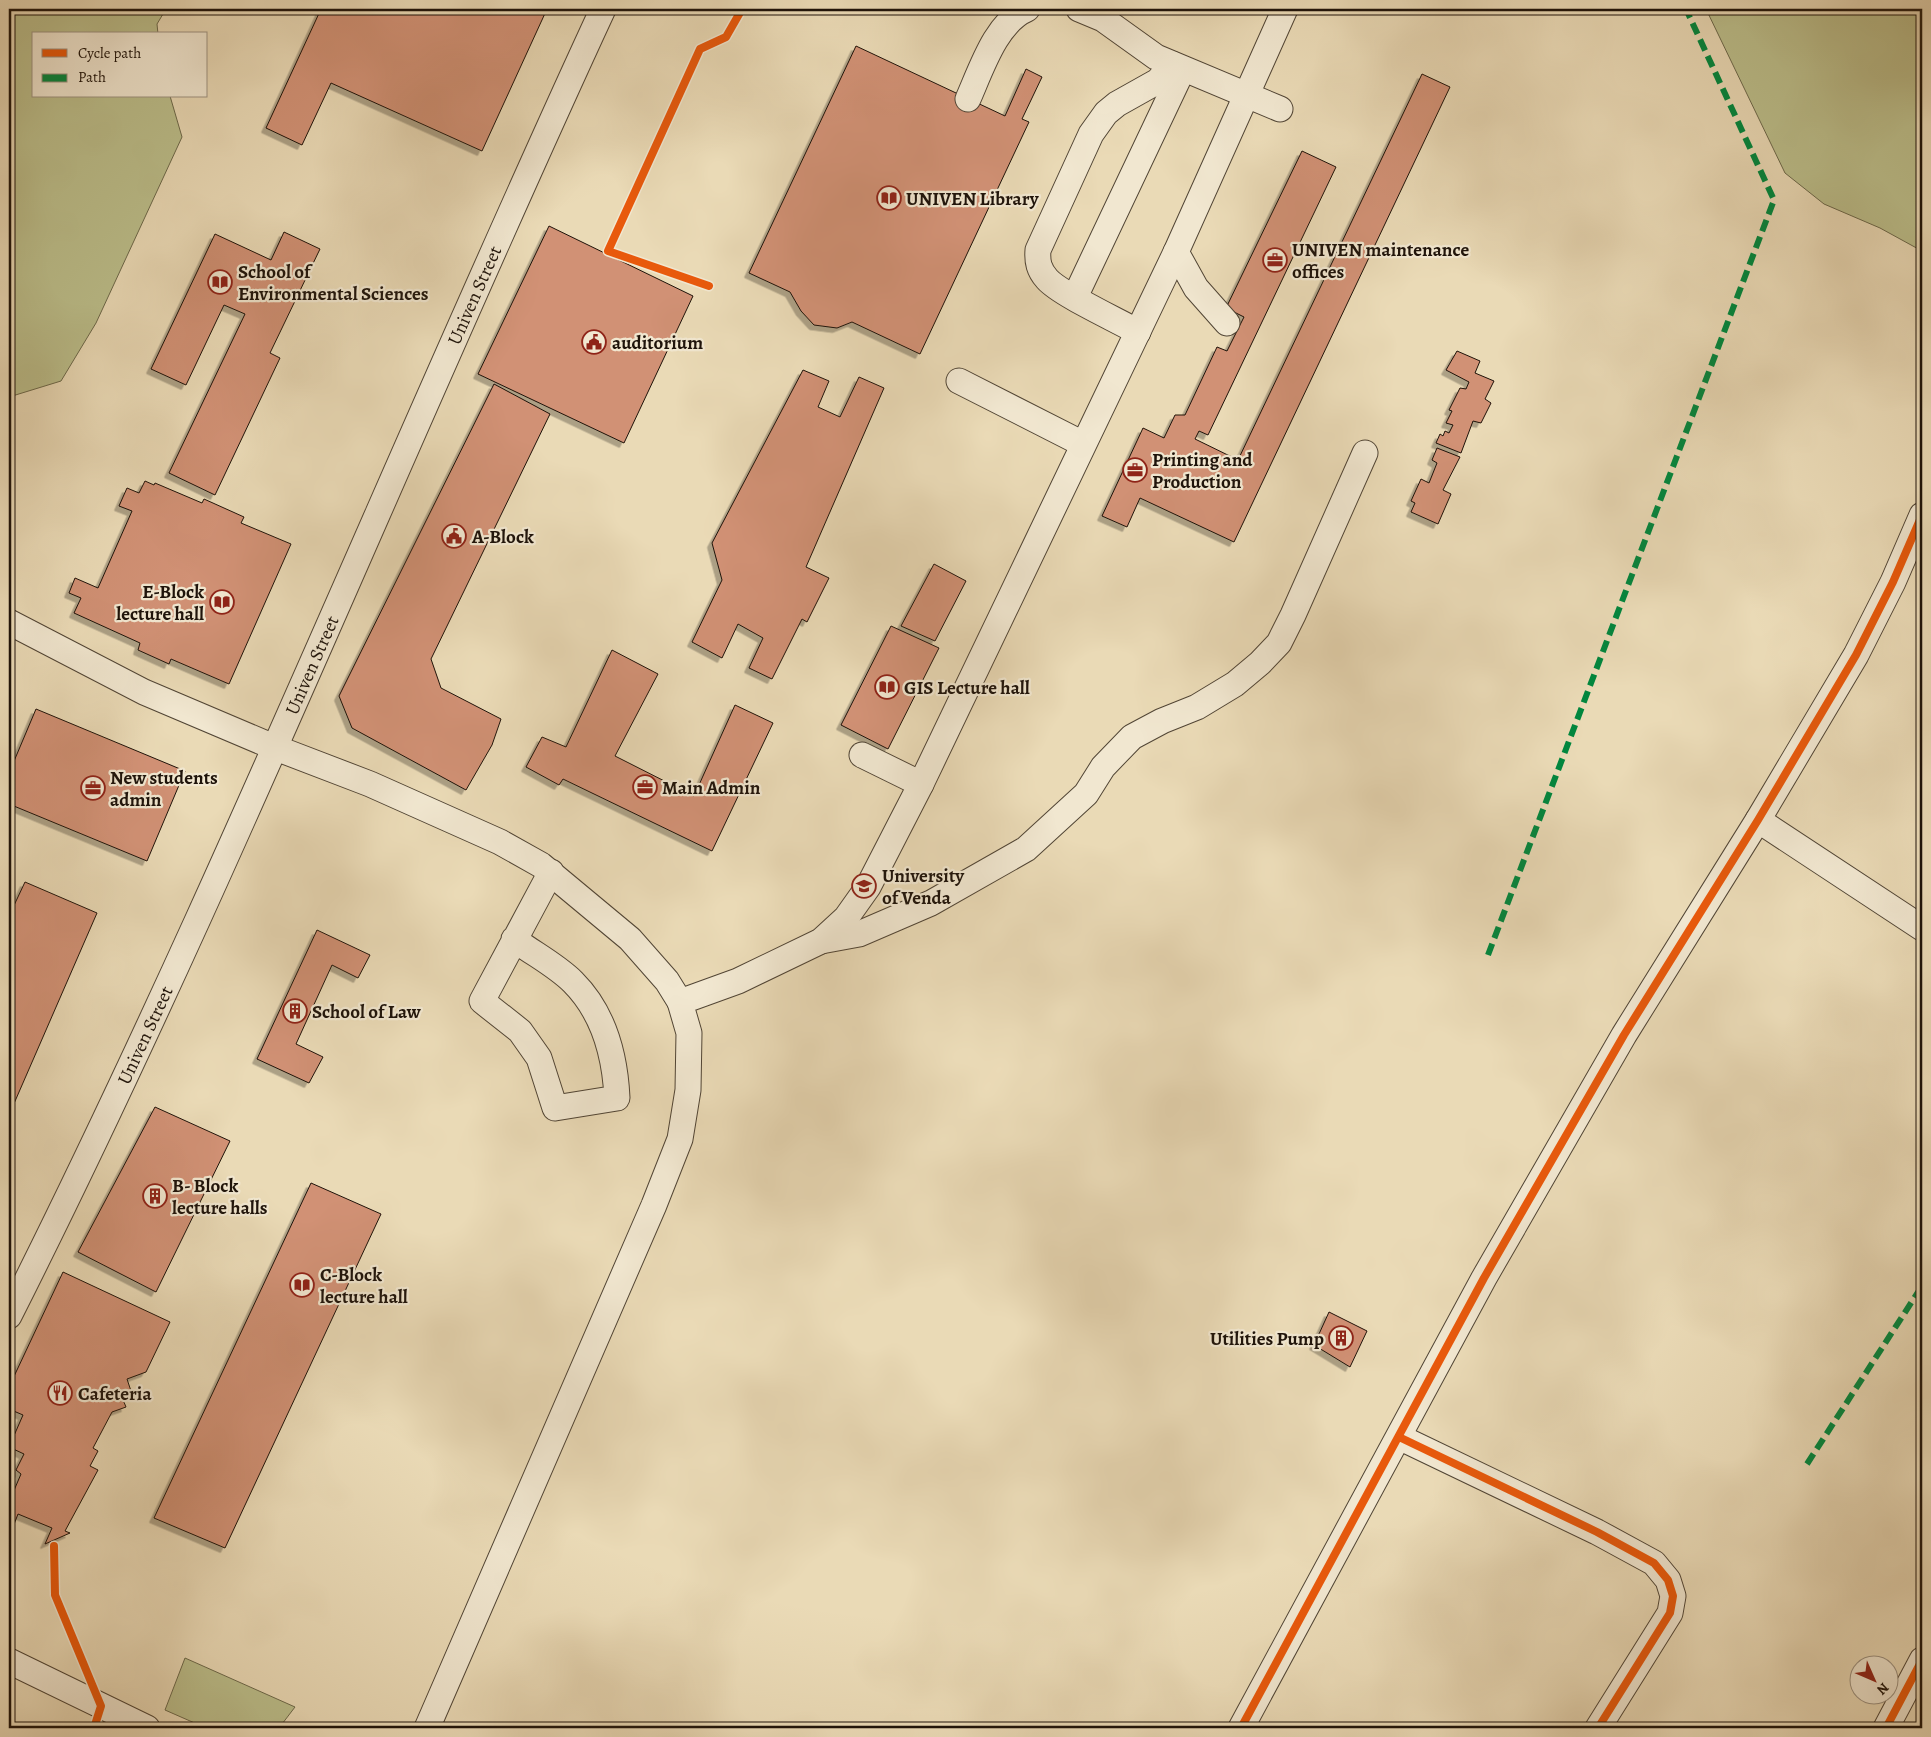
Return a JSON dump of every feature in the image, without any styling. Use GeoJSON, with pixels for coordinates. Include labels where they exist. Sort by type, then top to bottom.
{"type":"FeatureCollection","features":[{"type":"Feature","properties":{"kind":"street","name":"Univen Street"},"geometry":{"type":"LineString","coordinates":[[9,1316],[218,878],[531,167],[603,9]]}},
{"type":"Feature","properties":{"kind":"street"},"geometry":{"type":"LineString","coordinates":[[968,99],[992,44],[1016,13],[1026,9]]}},
{"type":"Feature","properties":{"kind":"street"},"geometry":{"type":"LineString","coordinates":[[1079,9],[1102,19],[1156,57],[1280,109]]}},
{"type":"Feature","properties":{"kind":"street"},"geometry":{"type":"LineString","coordinates":[[821,942],[846,918],[868,887],[921,784],[1176,252],[1285,9]]}},
{"type":"Feature","properties":{"kind":"street"},"geometry":{"type":"LineString","coordinates":[[1075,297],[1178,66]]}},
{"type":"Feature","properties":{"kind":"street"},"geometry":{"type":"LineString","coordinates":[[1138,332],[1048,280],[1037,260],[1038,250],[1091,134],[1106,114],[1117,104],[1158,81],[1178,66]]}},
{"type":"Feature","properties":{"kind":"street"},"geometry":{"type":"LineString","coordinates":[[1176,252],[1196,288],[1227,323]]}},
{"type":"Feature","properties":{"kind":"street"},"geometry":{"type":"LineString","coordinates":[[959,381],[1083,444]]}},
{"type":"Feature","properties":{"kind":"street"},"geometry":{"type":"LineString","coordinates":[[680,1002],[738,981],[821,942],[859,934],[915,910],[1026,849],[1086,794],[1103,767],[1132,738],[1162,721],[1197,707],[1235,684],[1260,664],[1279,643],[1293,615],[1365,453]]}},
{"type":"Feature","properties":{"kind":"street"},"geometry":{"type":"LineString","coordinates":[[1241,1728],[1294,1626],[1399,1437],[1484,1278],[1584,1102],[1758,820],[1856,654],[1893,582],[1922,515]]}},
{"type":"Feature","properties":{"kind":"street"},"geometry":{"type":"LineString","coordinates":[[9,622],[144,692],[276,748],[370,784],[500,842],[550,872],[630,940],[667,980],[680,1002],[689,1033],[688,1090],[680,1139],[654,1205],[427,1728]]}},
{"type":"Feature","properties":{"kind":"street"},"geometry":{"type":"LineString","coordinates":[[862,755],[921,784]]}},
{"type":"Feature","properties":{"kind":"street"},"geometry":{"type":"LineString","coordinates":[[1758,820],[1922,928]]}},
{"type":"Feature","properties":{"kind":"street"},"geometry":{"type":"LineString","coordinates":[[514,938],[572,982],[599,1015],[615,1067],[617,1098],[555,1108],[539,1058],[520,1031],[482,1000],[514,938],[550,872]]}},
{"type":"Feature","properties":{"kind":"street"},"geometry":{"type":"LineString","coordinates":[[1399,1437],[1597,1532],[1654,1563],[1668,1580],[1673,1596],[1670,1613],[1598,1728]]}},
{"type":"Feature","properties":{"kind":"street"},"geometry":{"type":"LineString","coordinates":[[1886,1728],[1922,1660]]}},
{"type":"Feature","properties":{"kind":"street"},"geometry":{"type":"LineString","coordinates":[[9,1661],[147,1728]]}},
{"type":"Feature","properties":{"kind":"green space"},"geometry":{"type":"Polygon","coordinates":[[[9,9],[166,9],[157,24],[158,32],[32,32],[32,98],[171,98],[182,137],[96,323],[61,381],[9,397],[9,9]]]}},
{"type":"Feature","properties":{"kind":"green space"},"geometry":{"type":"Polygon","coordinates":[[[1706,9],[1922,9],[1922,251],[1880,228],[1824,204],[1785,173],[1706,9]]]}},
{"type":"Feature","properties":{"kind":"green space"},"geometry":{"type":"Polygon","coordinates":[[[185,1658],[295,1707],[279,1728],[206,1728],[165,1710],[185,1658]]]}},
{"type":"Feature","properties":{"kind":"building"},"geometry":{"type":"Polygon","coordinates":[[[321,9],[547,9],[482,151],[331,83],[302,145],[266,128],[321,9]]]}},
{"type":"Feature","properties":{"kind":"building","name":"UNIVEN Library"},"geometry":{"type":"Polygon","coordinates":[[[856,46],[1005,116],[1026,69],[1042,77],[1022,119],[1029,122],[920,354],[852,322],[837,328],[814,325],[801,311],[790,292],[749,273],[856,46]]]}},
{"type":"Feature","properties":{"kind":"building"},"geometry":{"type":"Polygon","coordinates":[[[1422,74],[1450,87],[1234,542],[1140,498],[1127,527],[1102,516],[1143,428],[1164,438],[1175,415],[1185,415],[1217,347],[1227,351],[1244,317],[1226,308],[1302,151],[1336,167],[1208,435],[1199,431],[1195,439],[1238,460],[1422,74]]]}},
{"type":"Feature","properties":{"kind":"building"},"geometry":{"type":"Polygon","coordinates":[[[549,226],[693,296],[624,443],[478,374],[549,226]]]}},
{"type":"Feature","properties":{"kind":"building"},"geometry":{"type":"Polygon","coordinates":[[[284,232],[320,249],[270,353],[280,358],[215,495],[169,473],[245,314],[224,305],[186,385],[151,369],[215,234],[271,260],[284,232]]]}},
{"type":"Feature","properties":{"kind":"building"},"geometry":{"type":"Polygon","coordinates":[[[1457,351],[1480,361],[1475,373],[1494,381],[1485,399],[1491,403],[1481,423],[1473,421],[1461,453],[1436,443],[1440,434],[1443,436],[1445,431],[1449,433],[1453,425],[1446,423],[1452,411],[1449,410],[1460,388],[1466,389],[1469,382],[1446,370],[1457,351]]]}},
{"type":"Feature","properties":{"kind":"building"},"geometry":{"type":"Polygon","coordinates":[[[803,370],[829,381],[818,407],[840,417],[859,377],[884,388],[806,567],[829,578],[807,622],[802,619],[772,679],[749,668],[763,638],[738,624],[722,658],[692,642],[722,580],[712,543],[803,370]]]}},
{"type":"Feature","properties":{"kind":"building","name":"A-Block"},"geometry":{"type":"Polygon","coordinates":[[[494,384],[550,414],[431,659],[441,688],[501,719],[492,745],[466,790],[352,728],[339,696],[494,384]]]}},
{"type":"Feature","properties":{"kind":"building"},"geometry":{"type":"Polygon","coordinates":[[[1437,448],[1460,457],[1443,490],[1451,494],[1438,524],[1411,512],[1415,503],[1411,501],[1421,479],[1429,483],[1437,463],[1432,460],[1437,448]]]}},
{"type":"Feature","properties":{"kind":"building"},"geometry":{"type":"Polygon","coordinates":[[[145,481],[154,485],[155,483],[202,503],[204,499],[244,517],[241,523],[291,544],[229,684],[171,659],[169,664],[138,650],[140,643],[74,613],[81,598],[69,593],[75,578],[98,588],[132,511],[119,506],[127,488],[139,493],[145,481]]]}},
{"type":"Feature","properties":{"kind":"building"},"geometry":{"type":"Polygon","coordinates":[[[934,564],[966,581],[935,641],[901,626],[934,564]]]}},
{"type":"Feature","properties":{"kind":"building"},"geometry":{"type":"Polygon","coordinates":[[[891,626],[939,648],[888,749],[841,725],[891,626]]]}},
{"type":"Feature","properties":{"kind":"building"},"geometry":{"type":"Polygon","coordinates":[[[612,650],[658,674],[615,756],[694,796],[735,705],[773,723],[712,851],[563,779],[559,785],[526,767],[542,737],[566,747],[612,650]]]}},
{"type":"Feature","properties":{"kind":"building","name":"New students admin"},"geometry":{"type":"Polygon","coordinates":[[[36,709],[185,771],[147,861],[9,804],[9,773],[36,709]]]}},
{"type":"Feature","properties":{"kind":"building"},"geometry":{"type":"Polygon","coordinates":[[[25,882],[97,913],[9,1115],[9,916],[25,882]]]}},
{"type":"Feature","properties":{"kind":"building","name":"School of Law"},"geometry":{"type":"Polygon","coordinates":[[[317,930],[370,955],[358,978],[332,965],[296,1044],[323,1057],[309,1083],[257,1059],[317,930]]]}},
{"type":"Feature","properties":{"kind":"building","name":"B- Block lecture halls"},"geometry":{"type":"Polygon","coordinates":[[[155,1107],[230,1141],[156,1292],[78,1252],[155,1107]]]}},
{"type":"Feature","properties":{"kind":"building"},"geometry":{"type":"Polygon","coordinates":[[[311,1183],[381,1214],[225,1548],[154,1518],[311,1183]]]}},
{"type":"Feature","properties":{"kind":"building"},"geometry":{"type":"Polygon","coordinates":[[[63,1272],[170,1322],[146,1372],[127,1379],[131,1391],[121,1395],[126,1407],[112,1412],[93,1448],[98,1451],[90,1466],[98,1470],[65,1531],[70,1533],[45,1544],[52,1528],[18,1514],[13,1527],[9,1519],[9,1502],[21,1474],[16,1470],[24,1454],[9,1447],[23,1415],[9,1409],[9,1387],[63,1272]]]}},
{"type":"Feature","properties":{"kind":"building","name":"Utilities Pump"},"geometry":{"type":"Polygon","coordinates":[[[1329,1312],[1367,1331],[1350,1367],[1314,1345],[1329,1312]]]}},
{"type":"Feature","properties":{"kind":"marked path"},"geometry":{"type":"LineString","coordinates":[[1488,955],[1774,200],[1686,9]]}},
{"type":"Feature","properties":{"kind":"marked path"},"geometry":{"type":"LineString","coordinates":[[1807,1464],[1922,1286]]}},
{"type":"Feature","properties":{"kind":"cycle path"},"geometry":{"type":"LineString","coordinates":[[709,286],[608,251],[700,49],[726,37],[742,9]]}},
{"type":"Feature","properties":{"kind":"cycle path"},"geometry":{"type":"LineString","coordinates":[[1241,1728],[1484,1278],[1624,1035],[1758,820],[1856,655],[1893,582],[1922,515]]}},
{"type":"Feature","properties":{"kind":"cycle path"},"geometry":{"type":"LineString","coordinates":[[1399,1437],[1597,1532],[1654,1563],[1668,1580],[1673,1596],[1670,1613],[1598,1728]]}},
{"type":"Feature","properties":{"kind":"cycle path"},"geometry":{"type":"LineString","coordinates":[[54,1546],[55,1595],[101,1706],[94,1728]]}},
{"type":"Feature","properties":{"kind":"cycle path"},"geometry":{"type":"LineString","coordinates":[[1886,1728],[1922,1660]]}},
{"type":"Feature","properties":{"kind":"place","name":"UNIVEN Library"},"geometry":{"type":"Point","coordinates":[889,198]}},
{"type":"Feature","properties":{"kind":"place","name":"UNIVEN maintenance offices"},"geometry":{"type":"Point","coordinates":[1275,260]}},
{"type":"Feature","properties":{"kind":"place","name":"School of Environmental Sciences"},"geometry":{"type":"Point","coordinates":[220,282]}},
{"type":"Feature","properties":{"kind":"place","name":"auditorium"},"geometry":{"type":"Point","coordinates":[594,342]}},
{"type":"Feature","properties":{"kind":"place","name":"Printing and Production"},"geometry":{"type":"Point","coordinates":[1135,470]}},
{"type":"Feature","properties":{"kind":"place","name":"A-Block"},"geometry":{"type":"Point","coordinates":[454,536]}},
{"type":"Feature","properties":{"kind":"place","name":"E-Block lecture hall"},"geometry":{"type":"Point","coordinates":[222,602]}},
{"type":"Feature","properties":{"kind":"place","name":"GIS Lecture hall"},"geometry":{"type":"Point","coordinates":[887,687]}},
{"type":"Feature","properties":{"kind":"place","name":"Main Admin"},"geometry":{"type":"Point","coordinates":[645,787]}},
{"type":"Feature","properties":{"kind":"place","name":"New students admin"},"geometry":{"type":"Point","coordinates":[93,788]}},
{"type":"Feature","properties":{"kind":"place","name":"University of Venda"},"geometry":{"type":"Point","coordinates":[864,886]}},
{"type":"Feature","properties":{"kind":"place","name":"School of Law"},"geometry":{"type":"Point","coordinates":[295,1011]}},
{"type":"Feature","properties":{"kind":"place","name":"B- Block lecture halls"},"geometry":{"type":"Point","coordinates":[155,1196]}},
{"type":"Feature","properties":{"kind":"place","name":"C-Block lecture hall"},"geometry":{"type":"Point","coordinates":[302,1285]}},
{"type":"Feature","properties":{"kind":"place","name":"Utilities Pump"},"geometry":{"type":"Point","coordinates":[1341,1338]}},
{"type":"Feature","properties":{"kind":"place","name":"Cafeteria"},"geometry":{"type":"Point","coordinates":[60,1393]}}]}
